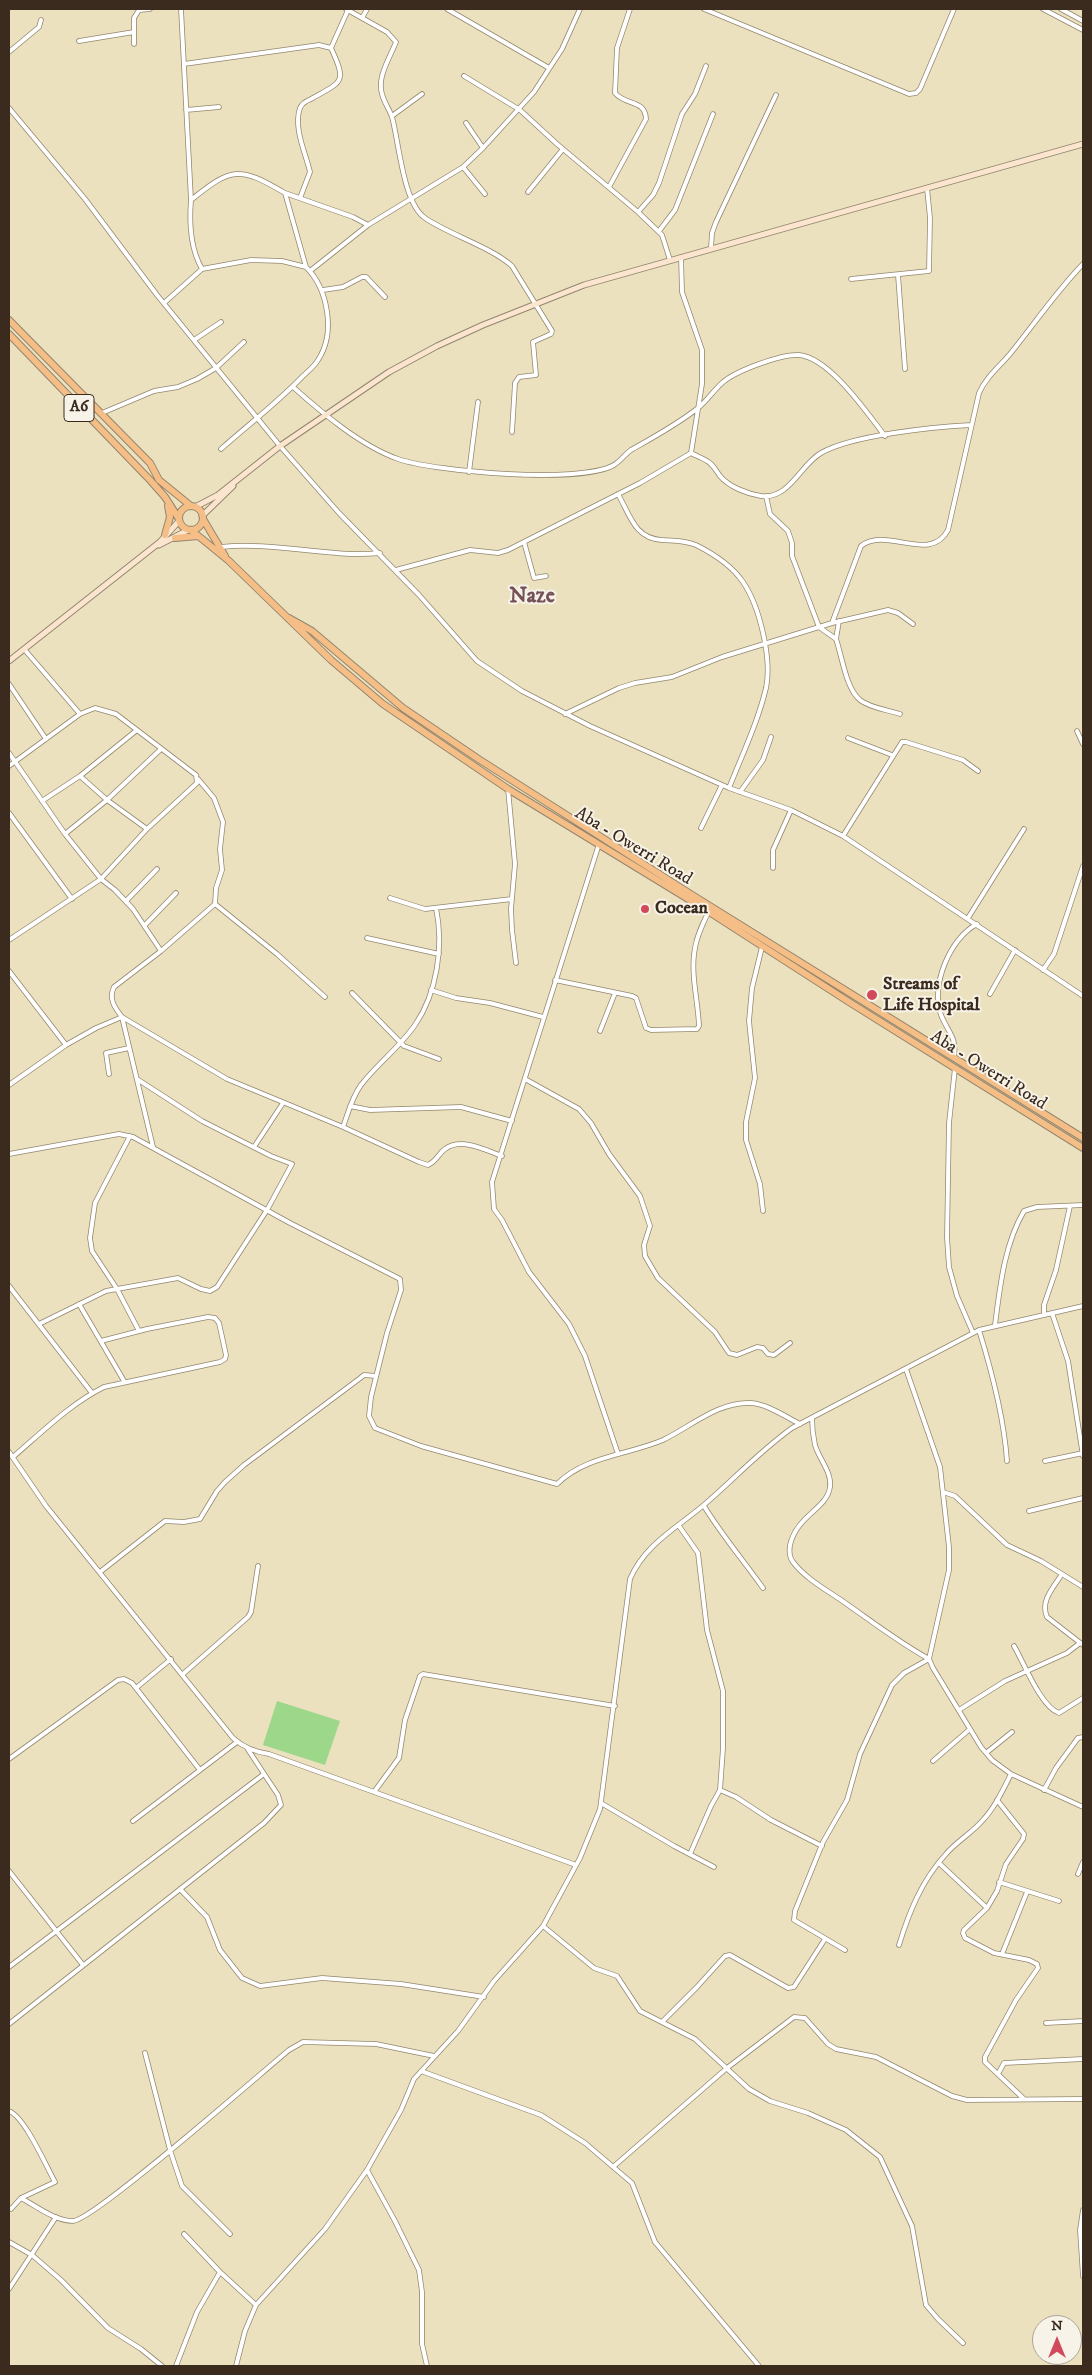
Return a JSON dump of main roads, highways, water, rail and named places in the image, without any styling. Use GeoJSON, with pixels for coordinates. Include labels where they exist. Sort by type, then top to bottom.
{"type":"FeatureCollection","features":[{"type":"Feature","properties":{"kind":"highway","name":"Aba - Owerri Road"},"geometry":{"type":"LineString","coordinates":[[9,320],[150,463],[158,480],[193,507],[202,517],[229,561]]}},
{"type":"Feature","properties":{"kind":"highway","name":"Aba - Owerri Road"},"geometry":{"type":"LineString","coordinates":[[9,334],[165,497],[182,526],[199,536],[229,561],[331,660],[383,704],[508,789],[708,911],[762,947],[1083,1148]]}},
{"type":"Feature","properties":{"kind":"highway"},"geometry":{"type":"LineString","coordinates":[[165,497],[170,517],[165,535]]}},
{"type":"Feature","properties":{"kind":"highway"},"geometry":{"type":"LineString","coordinates":[[179,520],[184,509],[193,507]]}},
{"type":"Feature","properties":{"kind":"highway"},"geometry":{"type":"LineString","coordinates":[[190,530],[199,527],[202,517]]}},
{"type":"Feature","properties":{"kind":"highway"},"geometry":{"type":"LineString","coordinates":[[174,538],[199,536]]}},
{"type":"Feature","properties":{"kind":"highway","name":"Aba - Owerri Road"},"geometry":{"type":"LineString","coordinates":[[283,615],[300,622],[403,708],[480,760],[689,893],[1083,1138]]}},
{"type":"Feature","properties":{"kind":"main road"},"geometry":{"type":"LineString","coordinates":[[193,507],[218,495],[280,446],[389,372],[438,346],[536,303],[584,285],[670,260],[1083,144]]}},
{"type":"Feature","properties":{"kind":"main road"},"geometry":{"type":"LineString","coordinates":[[202,517],[232,488],[241,476]]}},
{"type":"Feature","properties":{"kind":"main road"},"geometry":{"type":"LineString","coordinates":[[9,661],[154,547],[179,520]]}},
{"type":"Feature","properties":{"kind":"main road"},"geometry":{"type":"LineString","coordinates":[[154,547],[190,530]]}},
{"type":"Feature","properties":{"kind":"place","name":"Cocean"},"geometry":{"type":"Point","coordinates":[645,909]}},
{"type":"Feature","properties":{"kind":"place","name":"Streams of Life Hospital"},"geometry":{"type":"Point","coordinates":[872,995]}},
{"type":"Feature","properties":{"kind":"district","name":"Naze"},"geometry":{"type":"Point","coordinates":[532,597]}}]}
